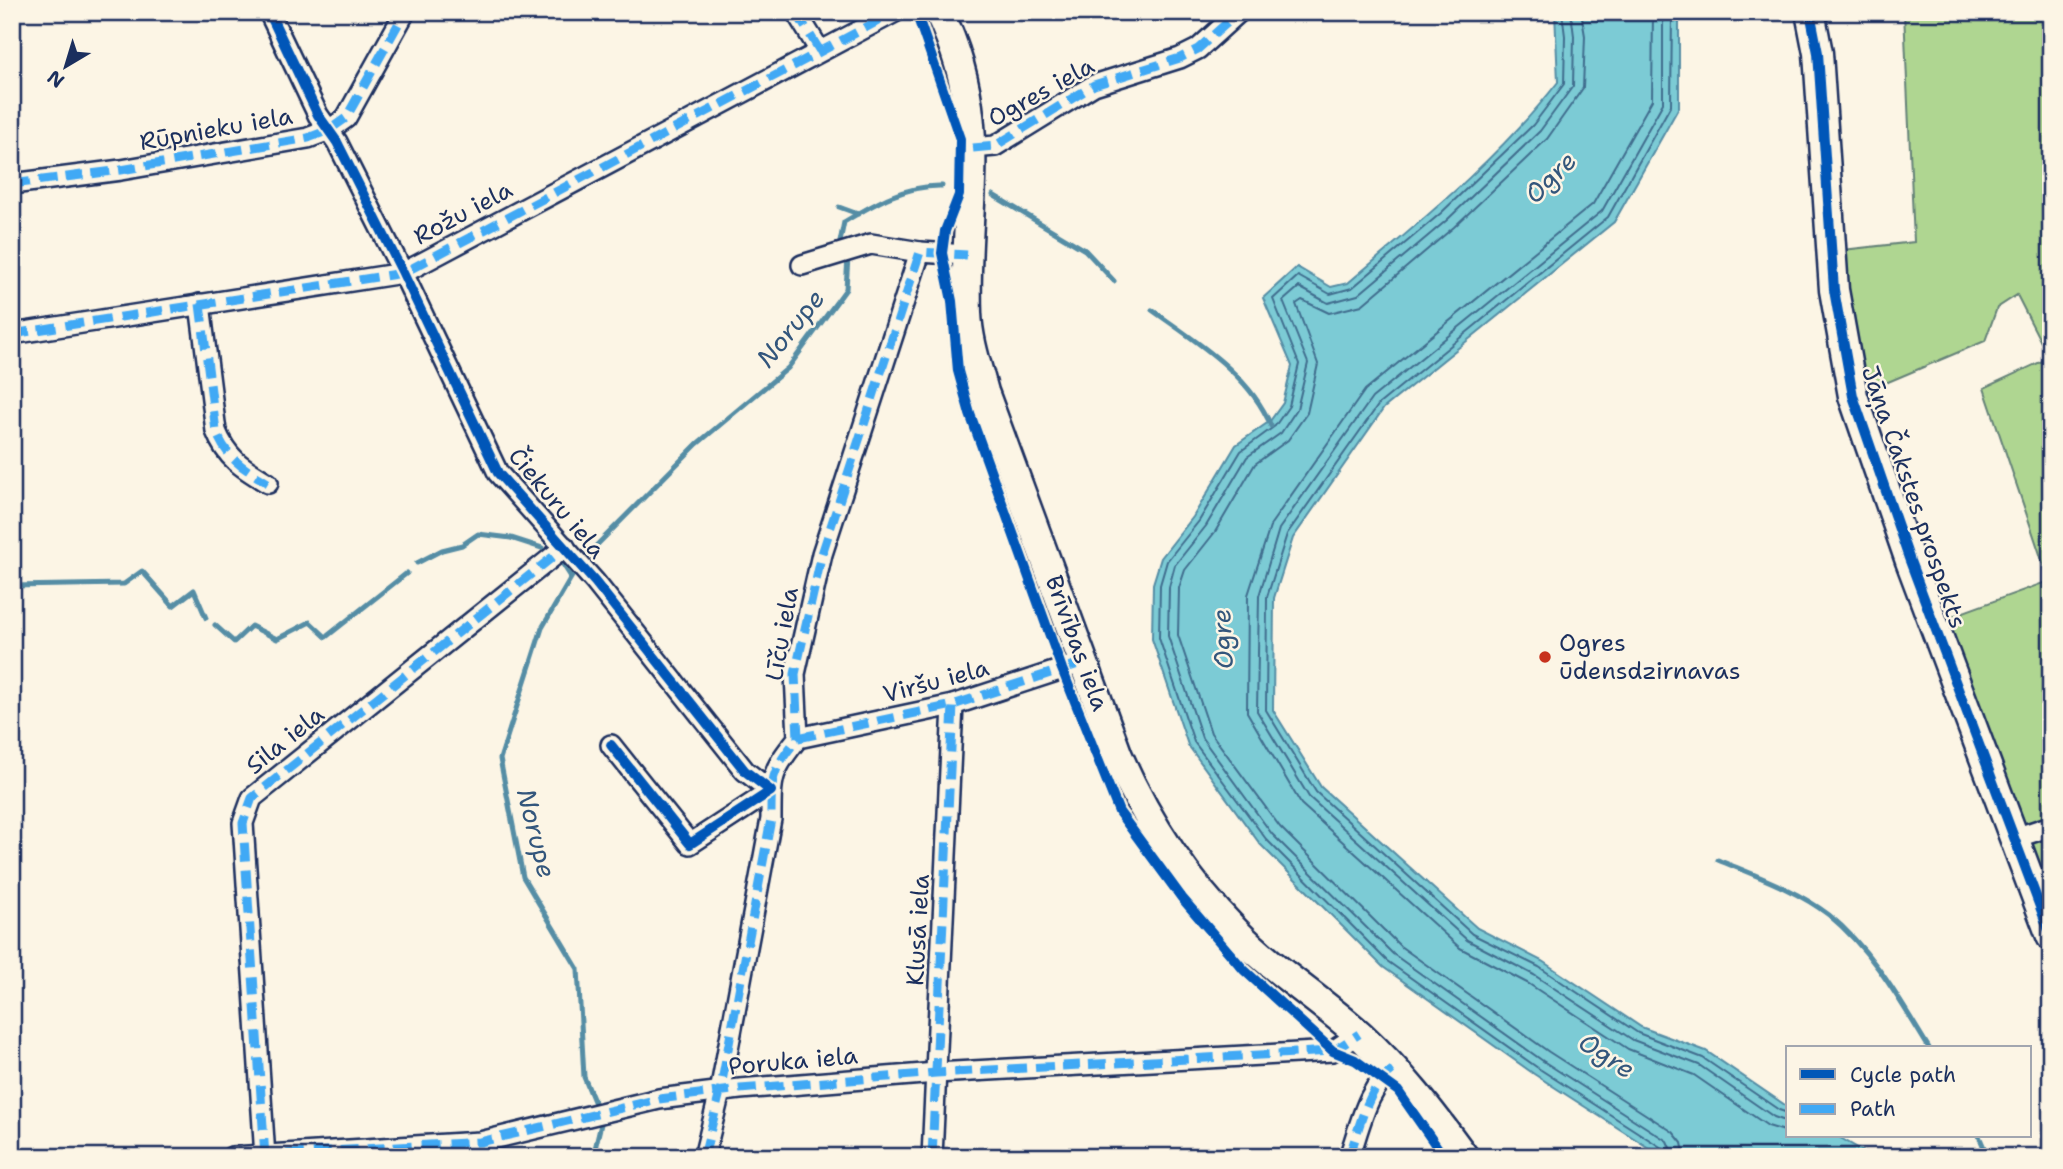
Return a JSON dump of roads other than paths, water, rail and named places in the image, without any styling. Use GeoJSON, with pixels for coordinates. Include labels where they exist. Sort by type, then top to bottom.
{"type":"FeatureCollection","features":[{"type":"Feature","properties":{"kind":"main road","name":"Brīvības iela"},"geometry":{"type":"LineString","coordinates":[[939,12],[967,89],[974,148],[967,255],[967,316],[984,392],[1118,756],[1137,799],[1171,856],[1236,932],[1359,1034],[1395,1068],[1416,1091],[1464,1157]]}},
{"type":"Feature","properties":{"kind":"main road","name":"Jāņa Čakstes prospekts"},"geometry":{"type":"LineString","coordinates":[[1810,12],[1818,53],[1834,290],[1853,396],[2012,839],[2051,936]]}},
{"type":"Feature","properties":{"kind":"street","name":"Čiekuru iela"},"geometry":{"type":"LineString","coordinates":[[270,12],[318,115],[329,130],[403,273],[498,473],[565,547],[745,771],[771,791]]}},
{"type":"Feature","properties":{"kind":"street","name":"Rūpnieku iela"},"geometry":{"type":"LineString","coordinates":[[12,184],[121,170],[308,138],[329,130],[346,118],[405,12]]}},
{"type":"Feature","properties":{"kind":"street"},"geometry":{"type":"LineString","coordinates":[[796,12],[820,51]]}},
{"type":"Feature","properties":{"kind":"street","name":"Rožu iela"},"geometry":{"type":"LineString","coordinates":[[12,334],[403,273],[895,12]]}},
{"type":"Feature","properties":{"kind":"street","name":"Ogres iela"},"geometry":{"type":"LineString","coordinates":[[974,148],[995,146],[1094,85],[1180,58],[1198,49],[1239,12]]}},
{"type":"Feature","properties":{"kind":"street"},"geometry":{"type":"LineString","coordinates":[[802,265],[871,244],[920,252],[967,255]]}},
{"type":"Feature","properties":{"kind":"street","name":"Līču iela"},"geometry":{"type":"LineString","coordinates":[[798,738],[795,674],[822,554],[920,252]]}},
{"type":"Feature","properties":{"kind":"street"},"geometry":{"type":"LineString","coordinates":[[200,304],[216,431],[224,451],[235,464],[268,483]]}},
{"type":"Feature","properties":{"kind":"street","name":"Sila iela"},"geometry":{"type":"LineString","coordinates":[[265,1156],[243,823],[252,798],[565,547]]}},
{"type":"Feature","properties":{"kind":"street","name":"Viršu iela"},"geometry":{"type":"LineString","coordinates":[[798,738],[953,705],[1084,662]]}},
{"type":"Feature","properties":{"kind":"street","name":"Klusā iela"},"geometry":{"type":"LineString","coordinates":[[932,1157],[953,705]]}},
{"type":"Feature","properties":{"kind":"street"},"geometry":{"type":"LineString","coordinates":[[704,1157],[720,1092],[771,819],[771,791],[776,765],[798,738]]}},
{"type":"Feature","properties":{"kind":"street"},"geometry":{"type":"LineString","coordinates":[[611,745],[690,844],[771,791]]}},
{"type":"Feature","properties":{"kind":"street"},"geometry":{"type":"LineString","coordinates":[[2012,839],[2051,826]]}},
{"type":"Feature","properties":{"kind":"street","name":"Poruka iela"},"geometry":{"type":"LineString","coordinates":[[232,1157],[480,1142],[659,1100],[720,1092],[936,1073],[1333,1051],[1359,1034]]}},
{"type":"Feature","properties":{"kind":"street"},"geometry":{"type":"LineString","coordinates":[[1349,1157],[1374,1089],[1382,1077],[1395,1068]]}},
{"type":"Feature","properties":{"kind":"water","name":"Ogre"},"geometry":{"type":"Polygon","coordinates":[[[1555,12],[1679,12],[1679,107],[1614,222],[1384,408],[1293,538],[1274,598],[1273,710],[1321,787],[1477,928],[1542,961],[1641,1027],[1706,1051],[1786,1106],[1786,1138],[1840,1138],[1873,1157],[1663,1157],[1534,1074],[1383,967],[1260,844],[1188,745],[1152,639],[1153,584],[1161,558],[1193,517],[1236,445],[1270,421],[1283,403],[1292,366],[1263,298],[1297,267],[1331,287],[1348,283],[1484,163],[1558,82],[1555,12]]]}},
{"type":"Feature","properties":{"kind":"waterway","name":"Norupe"},"geometry":{"type":"LineString","coordinates":[[840,242],[844,222],[867,209],[903,192],[942,186]]}},
{"type":"Feature","properties":{"kind":"waterway","name":"Norupe"},"geometry":{"type":"LineString","coordinates":[[993,195],[1085,250],[1114,281]]}},
{"type":"Feature","properties":{"kind":"waterway"},"geometry":{"type":"LineString","coordinates":[[839,207],[858,214]]}},
{"type":"Feature","properties":{"kind":"waterway","name":"Norupe"},"geometry":{"type":"LineString","coordinates":[[586,556],[697,444],[788,368],[846,289],[848,257]]}},
{"type":"Feature","properties":{"kind":"waterway","name":"Norupe"},"geometry":{"type":"LineString","coordinates":[[1152,310],[1220,360],[1250,390],[1271,426]]}},
{"type":"Feature","properties":{"kind":"waterway"},"geometry":{"type":"LineString","coordinates":[[417,563],[442,550],[462,545],[478,534],[511,538],[542,548]]}},
{"type":"Feature","properties":{"kind":"waterway"},"geometry":{"type":"LineString","coordinates":[[562,563],[571,577]]}},
{"type":"Feature","properties":{"kind":"waterway"},"geometry":{"type":"LineString","coordinates":[[12,586],[124,584],[142,571],[173,606],[194,590],[206,618]]}},
{"type":"Feature","properties":{"kind":"waterway","name":"Norupe"},"geometry":{"type":"LineString","coordinates":[[575,571],[542,628],[500,759],[523,877],[578,969],[584,1077],[596,1106]]}},
{"type":"Feature","properties":{"kind":"waterway"},"geometry":{"type":"LineString","coordinates":[[215,625],[234,642],[251,626],[277,639],[310,622],[326,637],[407,573]]}},
{"type":"Feature","properties":{"kind":"waterway"},"geometry":{"type":"LineString","coordinates":[[1718,860],[1761,877],[1817,906],[1845,929],[1872,961],[1928,1046]]}},
{"type":"Feature","properties":{"kind":"waterway","name":"Norupe"},"geometry":{"type":"LineString","coordinates":[[593,1157],[601,1124]]}},
{"type":"Feature","properties":{"kind":"waterway"},"geometry":{"type":"LineString","coordinates":[[1980,1138],[1988,1157]]}},
{"type":"Feature","properties":{"kind":"place","name":"Ogres ūdensdzirnavas"},"geometry":{"type":"Point","coordinates":[1545,657]}}]}
